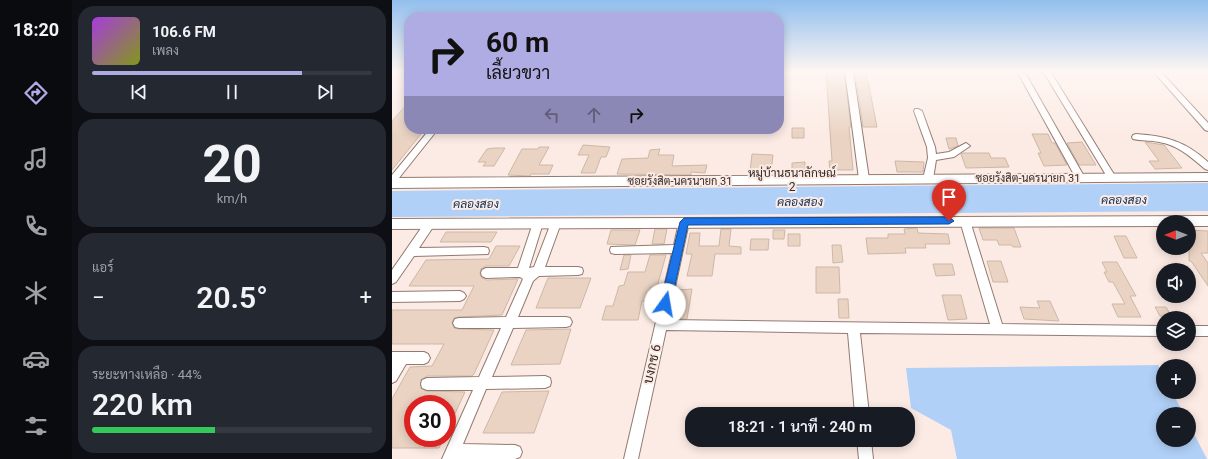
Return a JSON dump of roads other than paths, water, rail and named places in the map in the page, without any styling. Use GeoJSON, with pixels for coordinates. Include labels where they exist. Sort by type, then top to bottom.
{"type":"FeatureCollection","features":[{"type":"Feature","properties":{"kind":"street"},"geometry":{"type":"LineString","coordinates":[[852,92],[864,179]]}},
{"type":"Feature","properties":{"kind":"street"},"geometry":{"type":"LineString","coordinates":[[1032,92],[1080,178]]}},
{"type":"Feature","properties":{"kind":"street"},"geometry":{"type":"LineString","coordinates":[[1059,92],[1112,178]]}},
{"type":"Feature","properties":{"kind":"street"},"geometry":{"type":"LineString","coordinates":[[1176,92],[1208,128]]}},
{"type":"Feature","properties":{"kind":"street"},"geometry":{"type":"LineString","coordinates":[[918,111],[928,137],[932,158],[928,179]]}},
{"type":"Feature","properties":{"kind":"street"},"geometry":{"type":"LineString","coordinates":[[392,182],[430,134]]}},
{"type":"Feature","properties":{"kind":"street"},"geometry":{"type":"LineString","coordinates":[[1136,137],[1170,140],[1190,152],[1208,167]]}},
{"type":"Feature","properties":{"kind":"street"},"geometry":{"type":"LineString","coordinates":[[932,158],[951,154],[966,146]]}},
{"type":"Feature","properties":{"kind":"street","name":"ซอยรังสิต-นครนายก 31"},"geometry":{"type":"LineString","coordinates":[[392,182],[1208,177]]}},
{"type":"Feature","properties":{"kind":"street"},"geometry":{"type":"LineString","coordinates":[[965,221],[998,329]]}},
{"type":"Feature","properties":{"kind":"street"},"geometry":{"type":"LineString","coordinates":[[392,224],[1208,221]]}},
{"type":"Feature","properties":{"kind":"street","name":"บงกช 6"},"geometry":{"type":"LineString","coordinates":[[631,459],[684,222]]}},
{"type":"Feature","properties":{"kind":"street"},"geometry":{"type":"LineString","coordinates":[[530,274],[538,223]]}},
{"type":"Feature","properties":{"kind":"street"},"geometry":{"type":"LineString","coordinates":[[515,452],[451,455],[512,321],[530,274],[556,223]]}},
{"type":"Feature","properties":{"kind":"street"},"geometry":{"type":"LineString","coordinates":[[392,279],[430,224]]}},
{"type":"Feature","properties":{"kind":"street"},"geometry":{"type":"LineString","coordinates":[[615,250],[678,249]]}},
{"type":"Feature","properties":{"kind":"street"},"geometry":{"type":"LineString","coordinates":[[411,252],[484,251]]}},
{"type":"Feature","properties":{"kind":"street"},"geometry":{"type":"LineString","coordinates":[[486,273],[530,274],[578,271]]}},
{"type":"Feature","properties":{"kind":"street"},"geometry":{"type":"LineString","coordinates":[[392,297],[460,296]]}},
{"type":"Feature","properties":{"kind":"street"},"geometry":{"type":"LineString","coordinates":[[459,323],[512,321],[566,322]]}},
{"type":"Feature","properties":{"kind":"street"},"geometry":{"type":"LineString","coordinates":[[661,325],[1156,331]]}},
{"type":"Feature","properties":{"kind":"street"},"geometry":{"type":"LineString","coordinates":[[854,328],[861,407]]}},
{"type":"Feature","properties":{"kind":"street"},"geometry":{"type":"LineString","coordinates":[[1196,331],[1208,331]]}},
{"type":"Feature","properties":{"kind":"street"},"geometry":{"type":"LineString","coordinates":[[392,377],[398,358],[424,358]]}},
{"type":"Feature","properties":{"kind":"street"},"geometry":{"type":"LineString","coordinates":[[427,384],[545,382]]}},
{"type":"Feature","properties":{"kind":"street"},"geometry":{"type":"LineString","coordinates":[[865,447],[866,459]]}},
{"type":"Feature","properties":{"kind":"water","name":"คลองสอง"},"geometry":{"type":"Polygon","coordinates":[[[1208,183],[1208,211],[392,217],[392,191],[1208,183]]]}},
{"type":"Feature","properties":{"kind":"water"},"geometry":{"type":"Polygon","coordinates":[[[1156,365],[1156,399],[1176,399],[1180,407],[1156,407],[1156,447],[1196,447],[1196,438],[1207,459],[957,459],[951,430],[915,410],[915,407],[911,407],[906,368],[1156,365]]]}},
{"type":"Feature","properties":{"kind":"district","name":"หมู่บ้านธนาลักษณ์ 2"},"geometry":{"type":"Point","coordinates":[792,180]}}]}
